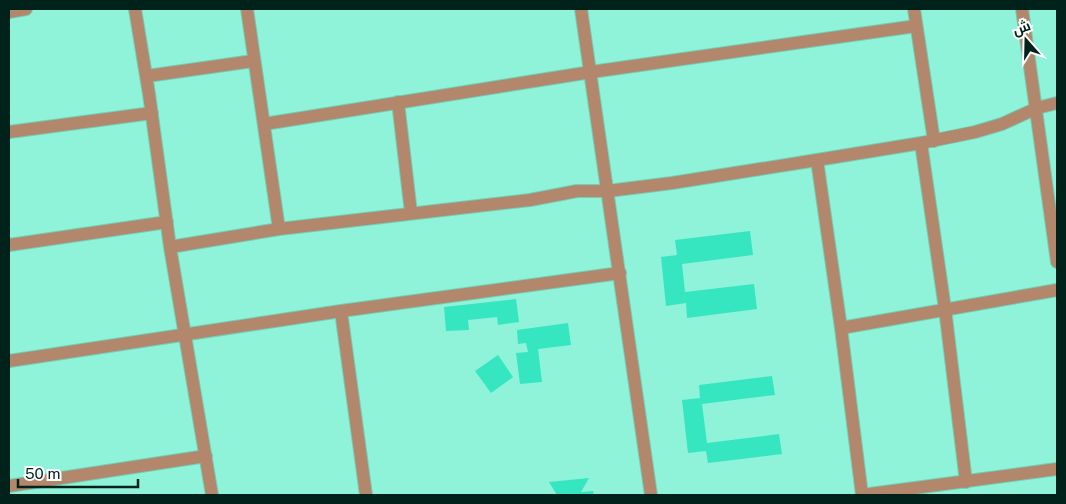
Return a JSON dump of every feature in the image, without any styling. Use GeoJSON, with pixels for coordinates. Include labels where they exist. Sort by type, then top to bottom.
{"type":"FeatureCollection","features":[{"type":"Feature","properties":{"kind":"street"},"geometry":{"type":"LineString","coordinates":[[9,12],[26,9]]}},
{"type":"Feature","properties":{"kind":"street"},"geometry":{"type":"LineString","coordinates":[[135,9],[147,76],[184,336],[212,495]]}},
{"type":"Feature","properties":{"kind":"street"},"geometry":{"type":"LineString","coordinates":[[247,9],[279,229]]}},
{"type":"Feature","properties":{"kind":"street"},"geometry":{"type":"LineString","coordinates":[[581,9],[651,495]]}},
{"type":"Feature","properties":{"kind":"street"},"geometry":{"type":"LineString","coordinates":[[914,9],[934,141]]}},
{"type":"Feature","properties":{"kind":"street"},"geometry":{"type":"LineString","coordinates":[[1022,9],[1053,209],[1057,262]]}},
{"type":"Feature","properties":{"kind":"street"},"geometry":{"type":"LineString","coordinates":[[264,124],[591,72],[916,26]]}},
{"type":"Feature","properties":{"kind":"street"},"geometry":{"type":"LineString","coordinates":[[147,76],[254,61]]}},
{"type":"Feature","properties":{"kind":"street"},"geometry":{"type":"LineString","coordinates":[[398,102],[411,213]]}},
{"type":"Feature","properties":{"kind":"street"},"geometry":{"type":"LineString","coordinates":[[170,247],[279,229],[530,200],[577,191],[608,191],[672,183],[817,160],[934,141],[975,132],[1002,124],[1037,108],[1057,103]]}},
{"type":"Feature","properties":{"kind":"street"},"geometry":{"type":"LineString","coordinates":[[9,132],[152,113]]}},
{"type":"Feature","properties":{"kind":"street"},"geometry":{"type":"LineString","coordinates":[[921,143],[945,309],[966,482]]}},
{"type":"Feature","properties":{"kind":"street"},"geometry":{"type":"LineString","coordinates":[[817,160],[862,495],[1057,469]]}},
{"type":"Feature","properties":{"kind":"street"},"geometry":{"type":"LineString","coordinates":[[9,245],[167,222]]}},
{"type":"Feature","properties":{"kind":"street"},"geometry":{"type":"LineString","coordinates":[[9,361],[341,311],[620,273]]}},
{"type":"Feature","properties":{"kind":"street"},"geometry":{"type":"LineString","coordinates":[[841,328],[1057,290]]}},
{"type":"Feature","properties":{"kind":"street"},"geometry":{"type":"LineString","coordinates":[[341,311],[366,495]]}},
{"type":"Feature","properties":{"kind":"street"},"geometry":{"type":"LineString","coordinates":[[9,486],[206,456]]}},
{"type":"Feature","properties":{"kind":"building"},"geometry":{"type":"Polygon","coordinates":[[[750,231],[753,255],[682,264],[685,292],[754,284],[757,309],[687,318],[686,303],[666,306],[661,257],[677,255],[675,240],[750,231]]]}},
{"type":"Feature","properties":{"kind":"building"},"geometry":{"type":"Polygon","coordinates":[[[516,299],[519,322],[498,325],[497,317],[468,320],[469,330],[446,331],[444,307],[516,299]]]}},
{"type":"Feature","properties":{"kind":"building"},"geometry":{"type":"Polygon","coordinates":[[[568,323],[571,345],[538,349],[542,382],[520,384],[516,353],[528,352],[526,343],[518,344],[517,330],[568,323]]]}},
{"type":"Feature","properties":{"kind":"building"},"geometry":{"type":"Polygon","coordinates":[[[498,355],[513,377],[491,393],[475,371],[498,355]]]}},
{"type":"Feature","properties":{"kind":"building"},"geometry":{"type":"Polygon","coordinates":[[[772,376],[775,395],[702,404],[707,443],[779,434],[782,454],[708,463],[706,451],[688,453],[682,400],[700,398],[699,385],[772,376]]]}},
{"type":"Feature","properties":{"kind":"building"},"geometry":{"type":"Polygon","coordinates":[[[589,478],[581,492],[593,491],[594,495],[557,495],[549,482],[589,478]]]}}]}
